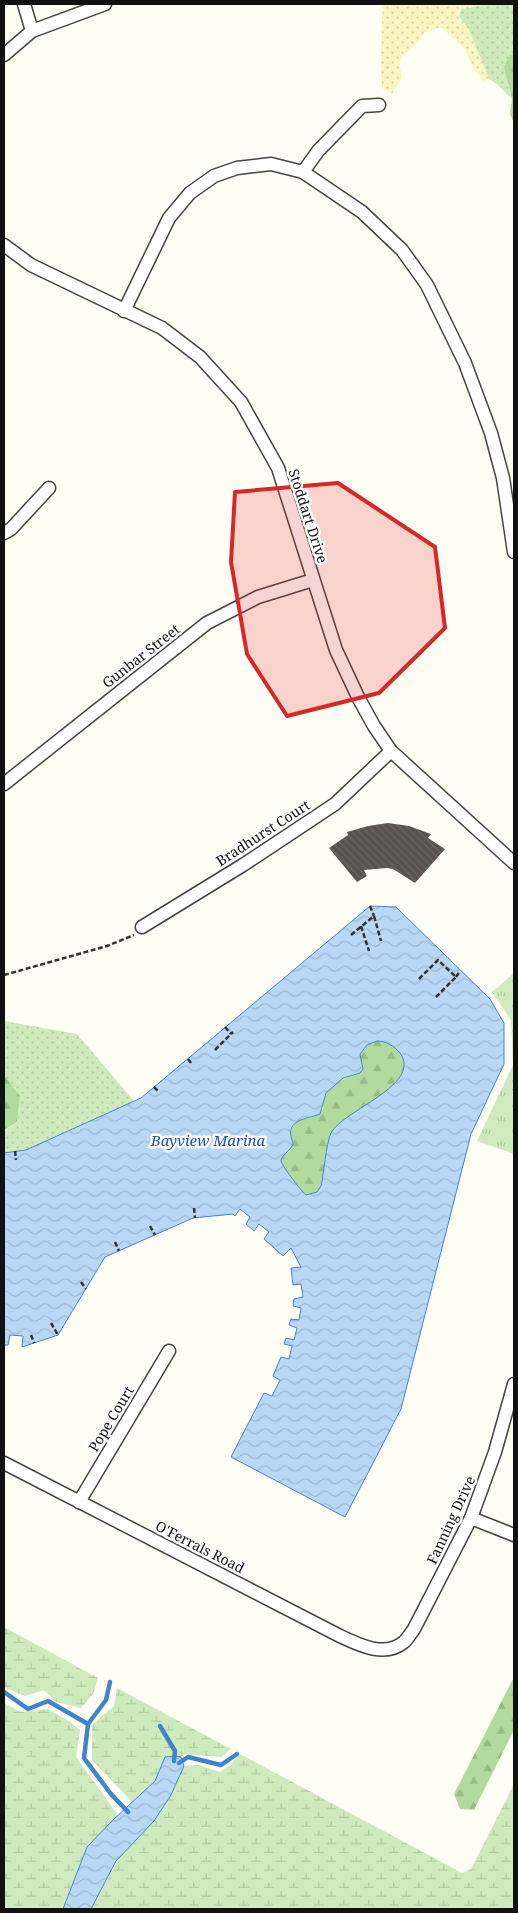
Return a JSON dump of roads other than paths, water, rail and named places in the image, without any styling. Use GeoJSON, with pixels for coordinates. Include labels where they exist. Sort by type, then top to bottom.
{"type":"FeatureCollection","features":[{"type":"Feature","properties":{"kind":"street"},"geometry":{"type":"LineString","coordinates":[[24,4],[32,31]]}},
{"type":"Feature","properties":{"kind":"street"},"geometry":{"type":"LineString","coordinates":[[4,55],[32,31],[105,4]]}},
{"type":"Feature","properties":{"kind":"street"},"geometry":{"type":"LineString","coordinates":[[303,172],[318,151],[362,106],[378,105]]}},
{"type":"Feature","properties":{"kind":"street"},"geometry":{"type":"LineString","coordinates":[[124,311],[169,218],[190,193],[214,176],[238,168],[271,164],[303,172],[362,212],[402,250],[427,286],[446,321],[465,363],[490,433],[503,478],[514,552]]}},
{"type":"Feature","properties":{"kind":"street","name":"Stoddart Drive"},"geometry":{"type":"LineString","coordinates":[[4,245],[31,265],[162,328],[200,357],[241,402],[278,468],[336,650],[358,697],[391,751],[514,862]]}},
{"type":"Feature","properties":{"kind":"street"},"geometry":{"type":"LineString","coordinates":[[4,533],[48,488]]}},
{"type":"Feature","properties":{"kind":"street","name":"Gunbar Street"},"geometry":{"type":"LineString","coordinates":[[4,784],[207,623],[258,597],[313,580]]}},
{"type":"Feature","properties":{"kind":"street","name":"Bradhurst Court"},"geometry":{"type":"LineString","coordinates":[[142,928],[243,865],[335,804],[391,751]]}},
{"type":"Feature","properties":{"kind":"street","name":"Pope Court"},"geometry":{"type":"LineString","coordinates":[[79,1502],[169,1351]]}},
{"type":"Feature","properties":{"kind":"street","name":"Fanning Drive"},"geometry":{"type":"LineString","coordinates":[[384,1650],[404,1641],[414,1629],[471,1518],[495,1452],[514,1384]]}},
{"type":"Feature","properties":{"kind":"street","name":"O'Ferrals Road"},"geometry":{"type":"LineString","coordinates":[[4,1463],[340,1636],[367,1647],[384,1650]]}},
{"type":"Feature","properties":{"kind":"street"},"geometry":{"type":"LineString","coordinates":[[471,1518],[514,1535]]}},
{"type":"Feature","properties":{"kind":"water","name":"Bayview Marina"},"geometry":{"type":"Polygon","coordinates":[[[370,906],[396,907],[490,999],[504,1023],[504,1064],[471,1134],[401,1409],[345,1517],[231,1457],[264,1393],[272,1396],[280,1380],[273,1376],[281,1357],[289,1359],[292,1346],[284,1344],[286,1338],[294,1340],[297,1328],[289,1325],[291,1319],[299,1320],[301,1308],[293,1306],[294,1299],[303,1297],[301,1284],[293,1285],[291,1268],[301,1267],[291,1248],[283,1256],[264,1239],[269,1232],[259,1224],[254,1231],[246,1224],[250,1217],[240,1209],[235,1216],[233,1214],[193,1218],[105,1257],[58,1335],[22,1347],[23,1336],[10,1335],[8,1345],[4,1345],[4,1153],[26,1150],[141,1098],[370,906]],[[377,1041],[367,1045],[360,1054],[363,1069],[360,1073],[343,1078],[326,1093],[320,1114],[301,1120],[291,1130],[293,1144],[281,1160],[287,1172],[306,1195],[317,1192],[321,1186],[331,1133],[338,1124],[379,1096],[401,1076],[404,1065],[400,1053],[390,1044],[377,1041]]]}},
{"type":"Feature","properties":{"kind":"water"},"geometry":{"type":"Polygon","coordinates":[[[165,1757],[181,1757],[184,1766],[171,1795],[154,1821],[116,1861],[91,1909],[63,1909],[87,1847],[155,1781],[165,1757]]]}},
{"type":"Feature","properties":{"kind":"waterway"},"geometry":{"type":"LineString","coordinates":[[88,1724],[106,1700],[110,1682]]}},
{"type":"Feature","properties":{"kind":"waterway"},"geometry":{"type":"LineString","coordinates":[[4,1692],[28,1709],[48,1701],[88,1724],[84,1758],[111,1794],[128,1812]]}},
{"type":"Feature","properties":{"kind":"waterway"},"geometry":{"type":"LineString","coordinates":[[160,1726],[175,1751],[174,1761]]}},
{"type":"Feature","properties":{"kind":"waterway"},"geometry":{"type":"LineString","coordinates":[[179,1763],[188,1757],[221,1765],[237,1754]]}}]}
